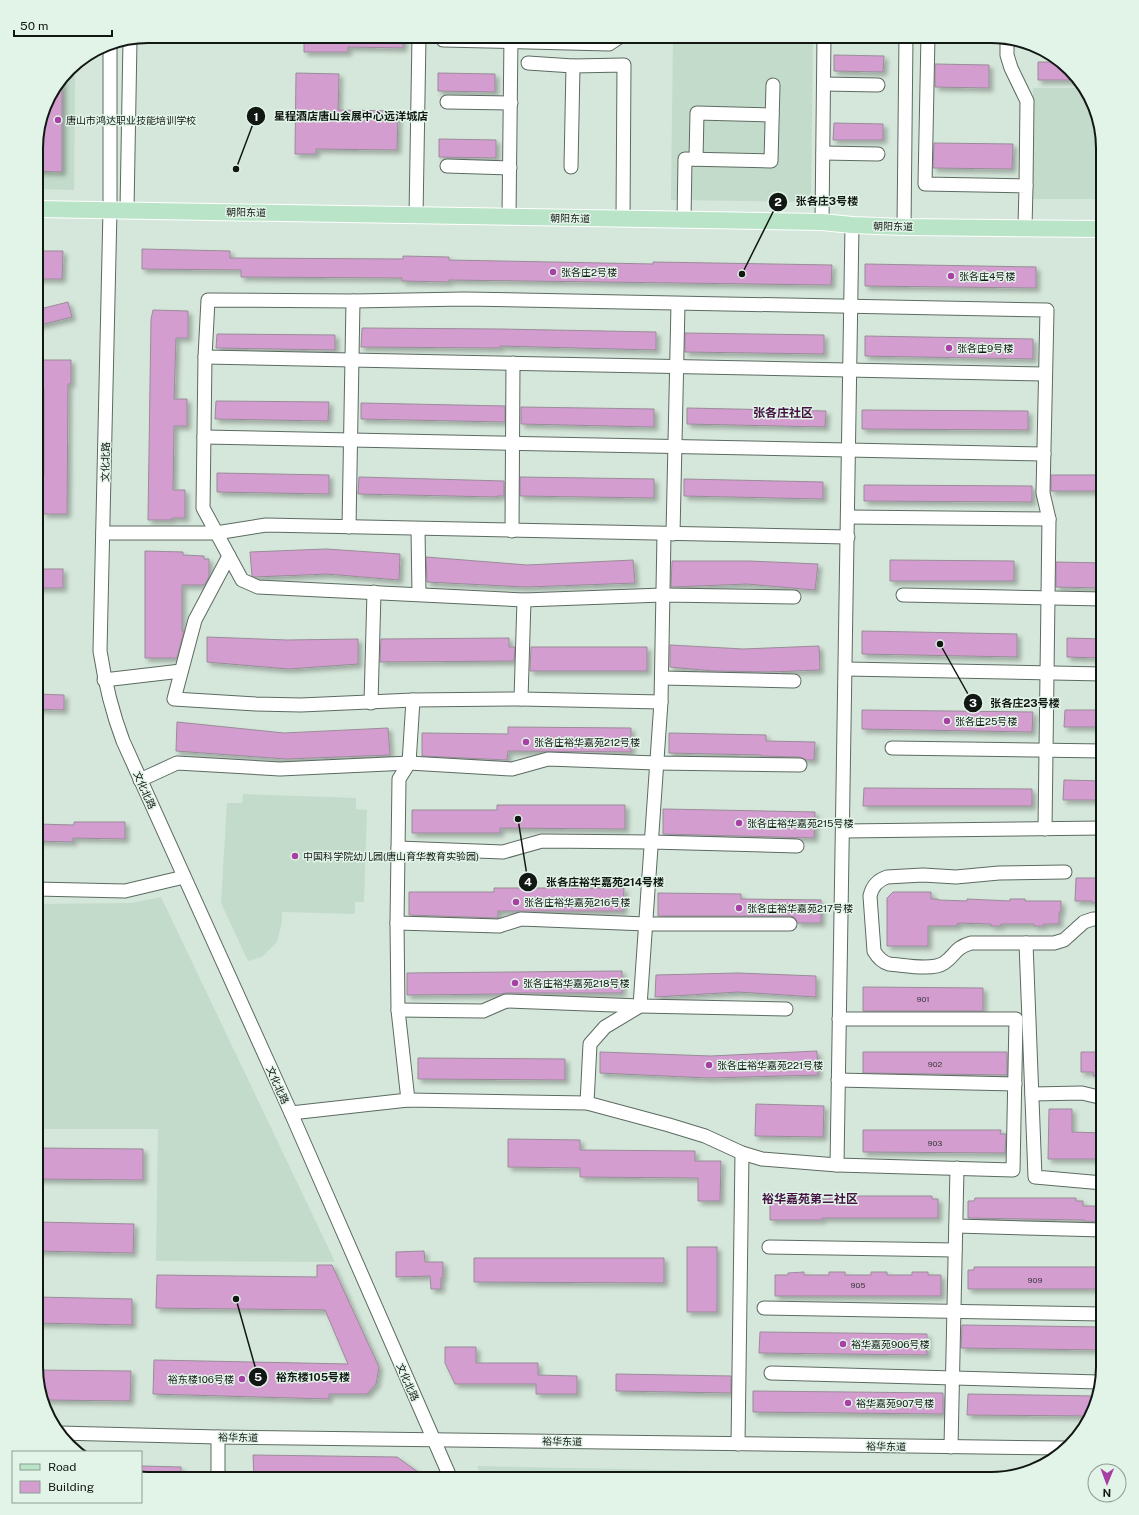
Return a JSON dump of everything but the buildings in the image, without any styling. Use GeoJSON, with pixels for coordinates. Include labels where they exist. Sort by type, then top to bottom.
{"type":"FeatureCollection","features":[{"type":"Feature","properties":{"kind":"main road","name":"朝阳东道"},"geometry":{"type":"LineString","coordinates":[[43,209],[822,222],[852,225],[1096,229]]}},
{"type":"Feature","properties":{"kind":"street"},"geometry":{"type":"LineString","coordinates":[[416,216],[419,43]]}},
{"type":"Feature","properties":{"kind":"street"},"geometry":{"type":"LineString","coordinates":[[509,217],[511,43]]}},
{"type":"Feature","properties":{"kind":"street"},"geometry":{"type":"LineString","coordinates":[[589,43],[610,43]]}},
{"type":"Feature","properties":{"kind":"street"},"geometry":{"type":"LineString","coordinates":[[822,222],[824,43]]}},
{"type":"Feature","properties":{"kind":"street"},"geometry":{"type":"LineString","coordinates":[[904,226],[906,43]]}},
{"type":"Feature","properties":{"kind":"street"},"geometry":{"type":"LineString","coordinates":[[928,43],[925,184],[1026,186]]}},
{"type":"Feature","properties":{"kind":"street"},"geometry":{"type":"LineString","coordinates":[[1007,44],[1007,55],[1011,68],[1027,101],[1025,227]]}},
{"type":"Feature","properties":{"kind":"street"},"geometry":{"type":"LineString","coordinates":[[127,210],[130,45]]}},
{"type":"Feature","properties":{"kind":"street","name":"文化北路"},"geometry":{"type":"LineString","coordinates":[[110,50],[110,210],[100,651],[104,680],[112,714],[140,780],[291,1113],[448,1472]]}},
{"type":"Feature","properties":{"kind":"street"},"geometry":{"type":"LineString","coordinates":[[528,63],[573,66],[624,65],[623,219]]}},
{"type":"Feature","properties":{"kind":"street"},"geometry":{"type":"LineString","coordinates":[[571,167],[573,66]]}},
{"type":"Feature","properties":{"kind":"street"},"geometry":{"type":"LineString","coordinates":[[824,84],[878,85]]}},
{"type":"Feature","properties":{"kind":"street"},"geometry":{"type":"LineString","coordinates":[[684,220],[685,159],[771,161],[773,85]]}},
{"type":"Feature","properties":{"kind":"street"},"geometry":{"type":"LineString","coordinates":[[448,102],[511,103]]}},
{"type":"Feature","properties":{"kind":"street"},"geometry":{"type":"LineString","coordinates":[[696,160],[697,114],[772,115]]}},
{"type":"Feature","properties":{"kind":"street"},"geometry":{"type":"LineString","coordinates":[[823,153],[878,154]]}},
{"type":"Feature","properties":{"kind":"street"},"geometry":{"type":"LineString","coordinates":[[447,166],[510,168]]}},
{"type":"Feature","properties":{"kind":"street"},"geometry":{"type":"LineString","coordinates":[[837,1165],[851,370],[852,225]]}},
{"type":"Feature","properties":{"kind":"street"},"geometry":{"type":"LineString","coordinates":[[794,597],[663,595],[524,600],[258,587],[242,580],[204,508],[205,357],[208,300],[353,301],[464,299],[1047,310],[1043,493],[1050,519],[1045,829]]}},
{"type":"Feature","properties":{"kind":"street"},"geometry":{"type":"LineString","coordinates":[[349,527],[353,301]]}},
{"type":"Feature","properties":{"kind":"street"},"geometry":{"type":"LineString","coordinates":[[640,1006],[661,702],[663,595],[675,447],[678,304]]}},
{"type":"Feature","properties":{"kind":"street"},"geometry":{"type":"LineString","coordinates":[[205,357],[1045,374]]}},
{"type":"Feature","properties":{"kind":"street"},"geometry":{"type":"LineString","coordinates":[[512,530],[513,363]]}},
{"type":"Feature","properties":{"kind":"street"},"geometry":{"type":"LineString","coordinates":[[204,437],[1044,454]]}},
{"type":"Feature","properties":{"kind":"street"},"geometry":{"type":"LineString","coordinates":[[848,517],[1050,519]]}},
{"type":"Feature","properties":{"kind":"street"},"geometry":{"type":"LineString","coordinates":[[103,533],[216,532],[266,525],[848,537]]}},
{"type":"Feature","properties":{"kind":"street"},"geometry":{"type":"LineString","coordinates":[[418,529],[419,594]]}},
{"type":"Feature","properties":{"kind":"street"},"geometry":{"type":"LineString","coordinates":[[229,556],[195,620],[174,699],[301,705],[413,700],[521,699],[661,702]]}},
{"type":"Feature","properties":{"kind":"street"},"geometry":{"type":"LineString","coordinates":[[371,703],[374,592]]}},
{"type":"Feature","properties":{"kind":"street"},"geometry":{"type":"LineString","coordinates":[[903,595],[1096,599]]}},
{"type":"Feature","properties":{"kind":"street"},"geometry":{"type":"LineString","coordinates":[[521,699],[524,600]]}},
{"type":"Feature","properties":{"kind":"street"},"geometry":{"type":"LineString","coordinates":[[846,669],[1096,674]]}},
{"type":"Feature","properties":{"kind":"street"},"geometry":{"type":"LineString","coordinates":[[104,680],[181,671]]}},
{"type":"Feature","properties":{"kind":"street"},"geometry":{"type":"LineString","coordinates":[[662,678],[794,681]]}},
{"type":"Feature","properties":{"kind":"street"},"geometry":{"type":"LineString","coordinates":[[408,1100],[398,1010],[397,922],[399,780],[409,763],[413,700]]}},
{"type":"Feature","properties":{"kind":"street"},"geometry":{"type":"LineString","coordinates":[[892,748],[1096,751]]}},
{"type":"Feature","properties":{"kind":"street"},"geometry":{"type":"LineString","coordinates":[[140,780],[177,764],[280,769],[409,763],[512,769],[548,759],[656,763],[800,765]]}},
{"type":"Feature","properties":{"kind":"street"},"geometry":{"type":"LineString","coordinates":[[843,831],[1096,828]]}},
{"type":"Feature","properties":{"kind":"street"},"geometry":{"type":"LineString","coordinates":[[398,848],[503,852],[542,841],[797,846]]}},
{"type":"Feature","properties":{"kind":"street"},"geometry":{"type":"LineString","coordinates":[[1065,872],[999,873],[956,877],[923,875],[887,877],[882,879],[872,889],[870,896],[872,944],[877,957],[883,962],[889,964],[933,967],[946,962],[961,946],[971,943],[1054,943],[1064,940],[1084,922],[1096,919]]}},
{"type":"Feature","properties":{"kind":"street"},"geometry":{"type":"LineString","coordinates":[[43,889],[125,891],[184,877]]}},
{"type":"Feature","properties":{"kind":"street"},"geometry":{"type":"LineString","coordinates":[[397,922],[499,926],[521,920],[646,924],[790,924]]}},
{"type":"Feature","properties":{"kind":"street"},"geometry":{"type":"LineString","coordinates":[[1026,943],[1035,1176],[1096,1182]]}},
{"type":"Feature","properties":{"kind":"street"},"geometry":{"type":"LineString","coordinates":[[398,1010],[483,1011],[506,1002],[786,1009]]}},
{"type":"Feature","properties":{"kind":"street"},"geometry":{"type":"LineString","coordinates":[[587,1103],[590,1044],[605,1027],[640,1006]]}},
{"type":"Feature","properties":{"kind":"street"},"geometry":{"type":"LineString","coordinates":[[291,1113],[408,1100],[587,1103],[705,1136],[742,1153],[762,1158],[837,1165],[1013,1170],[1016,1019],[839,1019]]}},
{"type":"Feature","properties":{"kind":"street"},"geometry":{"type":"LineString","coordinates":[[838,1080],[1015,1084]]}},
{"type":"Feature","properties":{"kind":"street"},"geometry":{"type":"LineString","coordinates":[[1032,1094],[1082,1093],[1096,1096]]}},
{"type":"Feature","properties":{"kind":"street"},"geometry":{"type":"LineString","coordinates":[[738,1444],[742,1153]]}},
{"type":"Feature","properties":{"kind":"street"},"geometry":{"type":"LineString","coordinates":[[951,1447],[957,1168]]}},
{"type":"Feature","properties":{"kind":"street"},"geometry":{"type":"LineString","coordinates":[[956,1226],[1096,1230]]}},
{"type":"Feature","properties":{"kind":"street"},"geometry":{"type":"LineString","coordinates":[[769,1248],[955,1250]]}},
{"type":"Feature","properties":{"kind":"street"},"geometry":{"type":"LineString","coordinates":[[764,1308],[1096,1314]]}},
{"type":"Feature","properties":{"kind":"street"},"geometry":{"type":"LineString","coordinates":[[771,1373],[1095,1382]]}},
{"type":"Feature","properties":{"kind":"street","name":"裕华东道"},"geometry":{"type":"LineString","coordinates":[[67,1433],[218,1437],[1057,1448]]}},
{"type":"Feature","properties":{"kind":"street"},"geometry":{"type":"LineString","coordinates":[[218,1437],[218,1472]]}},
{"type":"Feature","properties":{"kind":"shaded area"},"geometry":{"type":"Polygon","coordinates":[[[673,43],[813,43],[811,202],[671,200],[673,43]]]}},
{"type":"Feature","properties":{"kind":"shaded area","name":"唐山市鸿达职业技能培训学校"},"geometry":{"type":"Polygon","coordinates":[[[75,73],[74,190],[43,189],[43,141],[51,108],[65,84],[75,73]]]}},
{"type":"Feature","properties":{"kind":"shaded area"},"geometry":{"type":"Polygon","coordinates":[[[1033,88],[1077,88],[1090,114],[1095,135],[1096,199],[1032,199],[1033,88]]]}},
{"type":"Feature","properties":{"kind":"shaded area","name":"中国科学院幼儿园(唐山育华教育实验园)"},"geometry":{"type":"Polygon","coordinates":[[[243,794],[356,798],[356,809],[367,810],[364,902],[355,902],[355,914],[282,912],[282,922],[277,942],[262,957],[248,961],[221,903],[227,803],[242,803],[243,794]]]}},
{"type":"Feature","properties":{"kind":"shaded area"},"geometry":{"type":"Polygon","coordinates":[[[161,897],[335,1262],[156,1261],[158,1129],[43,1129],[43,904],[132,903],[161,897]]]}},
{"type":"Feature","properties":{"kind":"shaded area"},"geometry":{"type":"Polygon","coordinates":[[[477,1466],[761,1472],[480,1472],[477,1466]]]}},
{"type":"Feature","properties":{"kind":"place","name":"唐山市鸿达职业技能培训学校"},"geometry":{"type":"Point","coordinates":[58,120]}},
{"type":"Feature","properties":{"kind":"place","name":"星程酒店唐山会展中心远洋城店"},"geometry":{"type":"Point","coordinates":[236,169]}},
{"type":"Feature","properties":{"kind":"place","name":"张各庄2号楼"},"geometry":{"type":"Point","coordinates":[553,272]}},
{"type":"Feature","properties":{"kind":"place","name":"张各庄3号楼"},"geometry":{"type":"Point","coordinates":[742,274]}},
{"type":"Feature","properties":{"kind":"place","name":"张各庄4号楼"},"geometry":{"type":"Point","coordinates":[951,276]}},
{"type":"Feature","properties":{"kind":"place","name":"张各庄9号楼"},"geometry":{"type":"Point","coordinates":[949,348]}},
{"type":"Feature","properties":{"kind":"place","name":"张各庄23号楼"},"geometry":{"type":"Point","coordinates":[940,644]}},
{"type":"Feature","properties":{"kind":"place","name":"张各庄25号楼"},"geometry":{"type":"Point","coordinates":[947,721]}},
{"type":"Feature","properties":{"kind":"place","name":"张各庄裕华嘉苑212号楼"},"geometry":{"type":"Point","coordinates":[526,742]}},
{"type":"Feature","properties":{"kind":"place","name":"张各庄裕华嘉苑214号楼"},"geometry":{"type":"Point","coordinates":[518,819]}},
{"type":"Feature","properties":{"kind":"place","name":"张各庄裕华嘉苑215号楼"},"geometry":{"type":"Point","coordinates":[739,823]}},
{"type":"Feature","properties":{"kind":"place","name":"中国科学院幼儿园(唐山育华教育实验园)"},"geometry":{"type":"Point","coordinates":[295,856]}},
{"type":"Feature","properties":{"kind":"place","name":"张各庄裕华嘉苑216号楼"},"geometry":{"type":"Point","coordinates":[516,902]}},
{"type":"Feature","properties":{"kind":"place","name":"张各庄裕华嘉苑217号楼"},"geometry":{"type":"Point","coordinates":[739,908]}},
{"type":"Feature","properties":{"kind":"place","name":"张各庄裕华嘉苑218号楼"},"geometry":{"type":"Point","coordinates":[515,983]}},
{"type":"Feature","properties":{"kind":"place","name":"张各庄裕华嘉苑221号楼"},"geometry":{"type":"Point","coordinates":[709,1065]}},
{"type":"Feature","properties":{"kind":"place","name":"裕东楼105号楼"},"geometry":{"type":"Point","coordinates":[236,1299]}},
{"type":"Feature","properties":{"kind":"place","name":"裕华嘉苑906号楼"},"geometry":{"type":"Point","coordinates":[843,1344]}},
{"type":"Feature","properties":{"kind":"place","name":"裕东楼106号楼"},"geometry":{"type":"Point","coordinates":[242,1379]}},
{"type":"Feature","properties":{"kind":"place","name":"裕华嘉苑907号楼"},"geometry":{"type":"Point","coordinates":[848,1403]}},
{"type":"Feature","properties":{"kind":"district","name":"张各庄社区"},"geometry":{"type":"Point","coordinates":[783,413]}},
{"type":"Feature","properties":{"kind":"district","name":"裕华嘉苑第二社区"},"geometry":{"type":"Point","coordinates":[810,1199]}}]}
